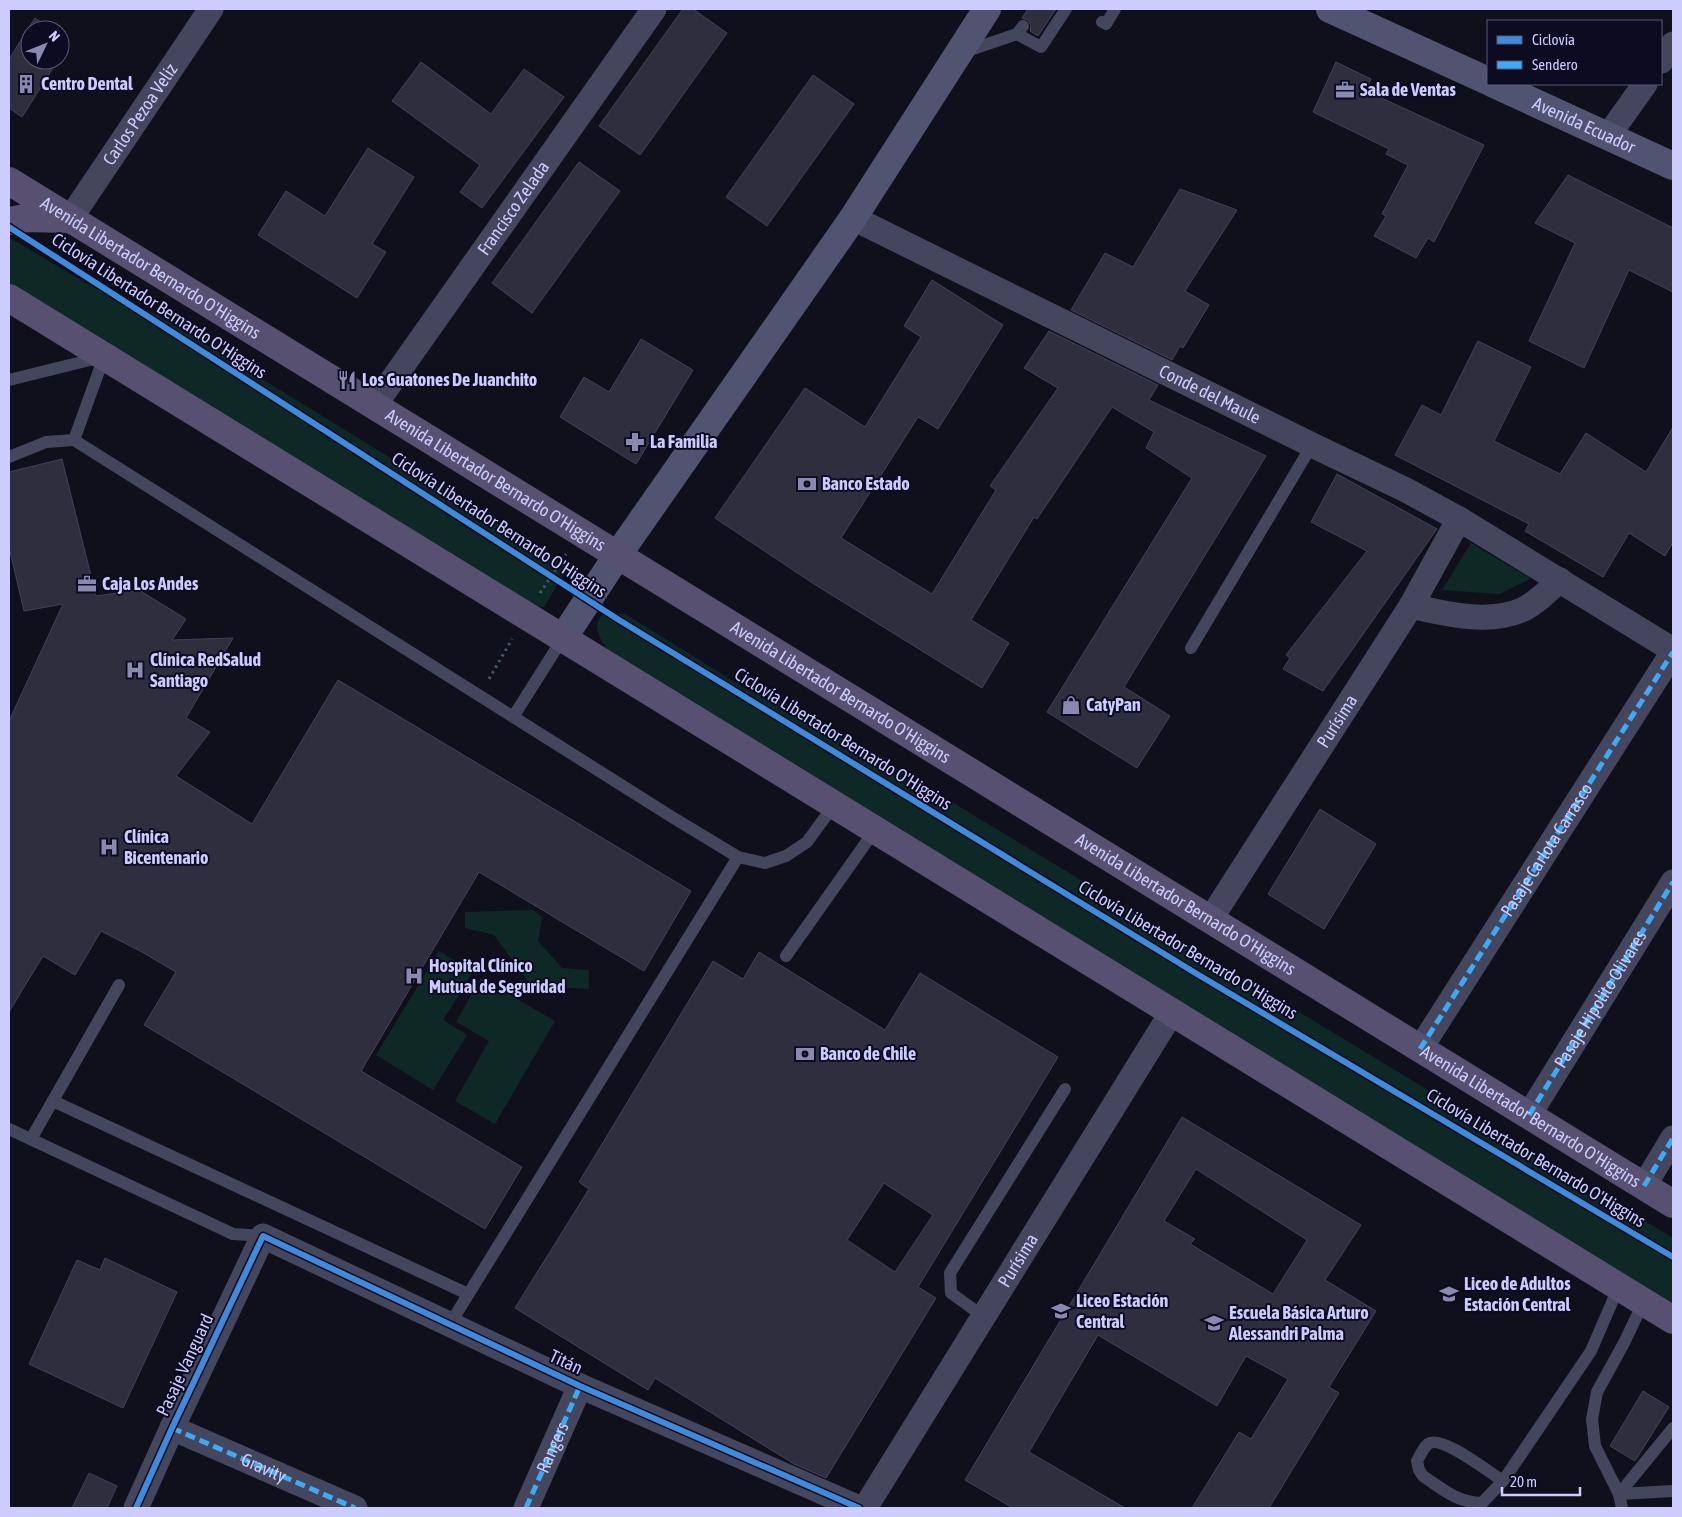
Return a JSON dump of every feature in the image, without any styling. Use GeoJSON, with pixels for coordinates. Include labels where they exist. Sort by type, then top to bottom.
{"type":"FeatureCollection","features":[{"type":"Feature","properties":{"kind":"main road"},"geometry":{"type":"LineString","coordinates":[[563,638],[617,556],[853,218],[988,9]]}},
{"type":"Feature","properties":{"kind":"main road"},"geometry":{"type":"LineString","coordinates":[[1330,9],[1487,81]]}},
{"type":"Feature","properties":{"kind":"main road","name":"Avenida Ecuador"},"geometry":{"type":"LineString","coordinates":[[1496,85],[1673,166]]}},
{"type":"Feature","properties":{"kind":"main road","name":"Avenida Libertador Bernardo O'Higgins"},"geometry":{"type":"LineString","coordinates":[[9,181],[1673,1204]]}},
{"type":"Feature","properties":{"kind":"main road"},"geometry":{"type":"LineString","coordinates":[[9,221],[25,218],[70,219]]}},
{"type":"Feature","properties":{"kind":"main road"},"geometry":{"type":"LineString","coordinates":[[9,298],[1673,1320]]}},
{"type":"Feature","properties":{"kind":"street","name":"Carlos Pezoa Veliz"},"geometry":{"type":"LineString","coordinates":[[70,219],[211,9]]}},
{"type":"Feature","properties":{"kind":"street","name":"Francisco Zelada"},"geometry":{"type":"LineString","coordinates":[[374,406],[654,9]]}},
{"type":"Feature","properties":{"kind":"street"},"geometry":{"type":"LineString","coordinates":[[1662,60],[1673,44]]}},
{"type":"Feature","properties":{"kind":"street"},"geometry":{"type":"LineString","coordinates":[[1608,136],[1644,85]]}},
{"type":"Feature","properties":{"kind":"street","name":"Conde del Maule"},"geometry":{"type":"LineString","coordinates":[[853,218],[1312,446],[1406,490],[1459,519],[1673,651]]}},
{"type":"Feature","properties":{"kind":"street","name":"Purísima"},"geometry":{"type":"LineString","coordinates":[[1210,920],[1411,606],[1459,519]]}},
{"type":"Feature","properties":{"kind":"street"},"geometry":{"type":"LineString","coordinates":[[1411,606],[1456,615],[1482,617],[1506,615],[1525,609],[1539,600],[1560,580]]}},
{"type":"Feature","properties":{"kind":"street","name":"Pasaje Carlota Carrasco"},"geometry":{"type":"LineString","coordinates":[[1420,1049],[1673,651]]}},
{"type":"Feature","properties":{"kind":"street","name":"Pasaje Hipolito Olivares"},"geometry":{"type":"LineString","coordinates":[[1529,1115],[1673,882]]}},
{"type":"Feature","properties":{"kind":"street","name":"Purísima"},"geometry":{"type":"LineString","coordinates":[[865,1508],[1172,1012]]}},
{"type":"Feature","properties":{"kind":"street"},"geometry":{"type":"LineString","coordinates":[[1644,1186],[1673,1138]]}},
{"type":"Feature","properties":{"kind":"street","name":"Titán"},"geometry":{"type":"LineString","coordinates":[[263,1236],[580,1386],[859,1508]]}},
{"type":"Feature","properties":{"kind":"street","name":"Pasaje Vanguard"},"geometry":{"type":"LineString","coordinates":[[136,1508],[263,1236]]}},
{"type":"Feature","properties":{"kind":"street","name":"Rangers"},"geometry":{"type":"LineString","coordinates":[[526,1508],[580,1386]]}},
{"type":"Feature","properties":{"kind":"street","name":"Gravity"},"geometry":{"type":"LineString","coordinates":[[172,1428],[355,1508]]}},
{"type":"Feature","properties":{"kind":"lane"},"geometry":{"type":"LineString","coordinates":[[959,53],[1020,30],[1041,47],[1066,9]]}},
{"type":"Feature","properties":{"kind":"lane"},"geometry":{"type":"LineString","coordinates":[[1102,22],[1106,24],[1115,9]]}},
{"type":"Feature","properties":{"kind":"lane"},"geometry":{"type":"LineString","coordinates":[[9,380],[104,357]]}},
{"type":"Feature","properties":{"kind":"lane"},"geometry":{"type":"LineString","coordinates":[[74,440],[104,357]]}},
{"type":"Feature","properties":{"kind":"lane"},"geometry":{"type":"LineString","coordinates":[[9,457],[46,442],[74,440],[738,857],[765,863],[786,856],[807,842],[834,805]]}},
{"type":"Feature","properties":{"kind":"lane"},"geometry":{"type":"LineString","coordinates":[[1191,648],[1312,446]]}},
{"type":"Feature","properties":{"kind":"lane"},"geometry":{"type":"LineString","coordinates":[[514,717],[563,638]]}},
{"type":"Feature","properties":{"kind":"lane"},"geometry":{"type":"LineString","coordinates":[[786,956],[875,830]]}},
{"type":"Feature","properties":{"kind":"lane"},"geometry":{"type":"LineString","coordinates":[[450,1324],[738,857]]}},
{"type":"Feature","properties":{"kind":"lane"},"geometry":{"type":"LineString","coordinates":[[31,1139],[119,985]]}},
{"type":"Feature","properties":{"kind":"lane"},"geometry":{"type":"LineString","coordinates":[[984,1317],[951,1293],[950,1273],[1065,1089]]}},
{"type":"Feature","properties":{"kind":"lane"},"geometry":{"type":"LineString","coordinates":[[53,1101],[468,1294]]}},
{"type":"Feature","properties":{"kind":"lane"},"geometry":{"type":"LineString","coordinates":[[9,1129],[233,1234],[263,1236]]}},
{"type":"Feature","properties":{"kind":"lane"},"geometry":{"type":"LineString","coordinates":[[1503,1481],[1448,1445],[1436,1441],[1428,1444],[1417,1461],[1423,1476],[1458,1499],[1482,1503],[1503,1481],[1591,1351],[1619,1286]]}},
{"type":"Feature","properties":{"kind":"lane"},"geometry":{"type":"LineString","coordinates":[[1622,1508],[1619,1494],[1596,1446],[1592,1419],[1597,1392],[1624,1343],[1644,1301]]}},
{"type":"Feature","properties":{"kind":"lane"},"geometry":{"type":"LineString","coordinates":[[1619,1494],[1673,1428]]}},
{"type":"Feature","properties":{"kind":"lane"},"geometry":{"type":"LineString","coordinates":[[1619,1494],[1673,1491]]}},
{"type":"Feature","properties":{"kind":"green space"},"geometry":{"type":"Polygon","coordinates":[[[10,239],[91,286],[158,315],[568,567],[544,607],[535,606],[9,283],[10,239]]]}},
{"type":"Feature","properties":{"kind":"green space"},"geometry":{"type":"Polygon","coordinates":[[[1471,543],[1530,579],[1499,594],[1442,590],[1471,543]]]}},
{"type":"Feature","properties":{"kind":"green space"},"geometry":{"type":"Polygon","coordinates":[[[609,612],[625,614],[748,690],[821,723],[1673,1238],[1673,1307],[610,652],[602,642],[597,630],[599,619],[609,612]]]}},
{"type":"Feature","properties":{"kind":"green space"},"geometry":{"type":"Polygon","coordinates":[[[533,910],[542,917],[538,941],[562,968],[589,970],[589,989],[538,986],[528,981],[494,935],[465,928],[465,912],[533,910]]]}},
{"type":"Feature","properties":{"kind":"green space"},"geometry":{"type":"Polygon","coordinates":[[[439,951],[473,972],[443,1020],[467,1035],[433,1090],[376,1055],[439,951]]]}},
{"type":"Feature","properties":{"kind":"green space"},"geometry":{"type":"Polygon","coordinates":[[[481,978],[555,1021],[495,1124],[455,1101],[489,1041],[456,1022],[481,978]]]}},
{"type":"Feature","properties":{"kind":"building"},"geometry":{"type":"Polygon","coordinates":[[[683,9],[693,9],[727,33],[640,155],[599,126],[683,9]]]}},
{"type":"Feature","properties":{"kind":"building"},"geometry":{"type":"Polygon","coordinates":[[[1028,9],[1056,9],[1038,36],[1030,31],[1031,26],[1028,20],[1022,18],[1028,9]]]}},
{"type":"Feature","properties":{"kind":"building","name":"Centro Dental"},"geometry":{"type":"Polygon","coordinates":[[[20,42],[20,70],[52,70],[22,117],[9,108],[9,59],[20,42]]]}},
{"type":"Feature","properties":{"kind":"building"},"geometry":{"type":"Polygon","coordinates":[[[421,62],[491,114],[524,69],[564,97],[482,208],[460,192],[480,165],[392,101],[421,62]]]}},
{"type":"Feature","properties":{"kind":"building"},"geometry":{"type":"Polygon","coordinates":[[[1336,62],[1371,79],[1366,91],[1484,145],[1434,242],[1428,238],[1416,258],[1374,236],[1386,216],[1382,214],[1408,165],[1386,154],[1389,149],[1313,112],[1336,62]]]}},
{"type":"Feature","properties":{"kind":"building"},"geometry":{"type":"Polygon","coordinates":[[[813,75],[854,104],[767,226],[726,197],[813,75]]]}},
{"type":"Feature","properties":{"kind":"building"},"geometry":{"type":"Polygon","coordinates":[[[368,148],[414,177],[372,244],[386,252],[357,298],[258,235],[286,191],[325,216],[368,148]]]}},
{"type":"Feature","properties":{"kind":"building"},"geometry":{"type":"Polygon","coordinates":[[[579,162],[620,191],[532,313],[492,283],[579,162]]]}},
{"type":"Feature","properties":{"kind":"building"},"geometry":{"type":"Polygon","coordinates":[[[1568,175],[1673,228],[1673,292],[1629,270],[1584,368],[1529,341],[1575,243],[1535,223],[1568,175]]]}},
{"type":"Feature","properties":{"kind":"building"},"geometry":{"type":"Polygon","coordinates":[[[1180,189],[1237,210],[1185,291],[1209,305],[1183,348],[1180,346],[1172,360],[1071,310],[1105,253],[1133,267],[1180,189]]]}},
{"type":"Feature","properties":{"kind":"building"},"geometry":{"type":"Polygon","coordinates":[[[932,280],[1003,325],[938,429],[918,417],[841,538],[932,594],[996,490],[990,486],[1058,388],[1024,368],[1049,331],[1158,385],[1149,400],[1266,456],[1124,687],[1170,716],[1137,768],[1047,712],[1192,478],[1146,448],[1154,432],[1112,407],[1037,519],[1034,517],[971,620],[1009,643],[982,688],[814,584],[715,518],[805,388],[865,427],[921,337],[904,326],[932,280]]]}},
{"type":"Feature","properties":{"kind":"building"},"geometry":{"type":"Polygon","coordinates":[[[641,339],[693,370],[636,464],[560,417],[584,377],[609,392],[641,339]]]}},
{"type":"Feature","properties":{"kind":"building"},"geometry":{"type":"Polygon","coordinates":[[[1478,341],[1531,367],[1494,441],[1560,474],[1586,433],[1646,472],[1673,427],[1673,542],[1665,556],[1629,533],[1603,577],[1525,531],[1529,524],[1395,455],[1422,405],[1441,415],[1478,341]]]}},
{"type":"Feature","properties":{"kind":"building"},"geometry":{"type":"Polygon","coordinates":[[[62,459],[96,596],[139,590],[186,619],[172,640],[233,638],[186,718],[210,732],[176,776],[252,824],[338,680],[691,891],[644,971],[479,872],[361,1071],[522,1167],[485,1229],[144,1025],[176,972],[101,931],[75,975],[43,956],[9,1012],[9,721],[63,604],[24,611],[9,547],[9,472],[62,459]]]}},
{"type":"Feature","properties":{"kind":"building"},"geometry":{"type":"Polygon","coordinates":[[[1337,474],[1437,529],[1323,691],[1283,669],[1290,658],[1286,655],[1367,551],[1311,522],[1337,474]]]}},
{"type":"Feature","properties":{"kind":"building"},"geometry":{"type":"Polygon","coordinates":[[[1320,809],[1376,844],[1324,929],[1268,894],[1320,809]]]}},
{"type":"Feature","properties":{"kind":"building"},"geometry":{"type":"Polygon","coordinates":[[[759,952],[885,1030],[920,973],[1058,1057],[918,1287],[936,1298],[826,1478],[794,1464],[655,1378],[648,1390],[515,1308],[589,1189],[579,1182],[713,961],[743,979],[759,952]],[[884,1183],[847,1240],[895,1272],[933,1215],[884,1183]]]}},
{"type":"Feature","properties":{"kind":"building"},"geometry":{"type":"Polygon","coordinates":[[[1182,1117],[1361,1225],[1325,1280],[1376,1311],[1329,1387],[1339,1393],[1269,1508],[1192,1508],[1239,1432],[1251,1439],[1288,1379],[1246,1356],[1217,1406],[1098,1335],[1029,1452],[1125,1508],[1013,1508],[965,1480],[1182,1117]],[[1196,1169],[1164,1221],[1195,1239],[1190,1244],[1273,1294],[1307,1240],[1196,1169]]]}},
{"type":"Feature","properties":{"kind":"building"},"geometry":{"type":"Polygon","coordinates":[[[105,1258],[177,1292],[123,1408],[29,1364],[77,1260],[100,1270],[105,1258]]]}},
{"type":"Feature","properties":{"kind":"building"},"geometry":{"type":"Polygon","coordinates":[[[1643,1391],[1669,1407],[1635,1461],[1610,1446],[1643,1391]]]}},
{"type":"Feature","properties":{"kind":"building"},"geometry":{"type":"Polygon","coordinates":[[[89,1473],[117,1486],[107,1508],[72,1508],[89,1473]]]}},
{"type":"Feature","properties":{"kind":"marked path"},"geometry":{"type":"LineString","coordinates":[[1420,1049],[1673,652]]}},
{"type":"Feature","properties":{"kind":"marked path"},"geometry":{"type":"LineString","coordinates":[[1529,1115],[1673,882]]}},
{"type":"Feature","properties":{"kind":"marked path"},"geometry":{"type":"LineString","coordinates":[[1644,1186],[1673,1138]]}},
{"type":"Feature","properties":{"kind":"marked path"},"geometry":{"type":"LineString","coordinates":[[526,1508],[580,1386]]}},
{"type":"Feature","properties":{"kind":"marked path"},"geometry":{"type":"LineString","coordinates":[[172,1428],[355,1508]]}},
{"type":"Feature","properties":{"kind":"cycle path","name":"Ciclovía Libertador Bernardo O'Higgins"},"geometry":{"type":"LineString","coordinates":[[9,227],[619,620],[1197,974],[1673,1257]]}},
{"type":"Feature","properties":{"kind":"cycle path"},"geometry":{"type":"LineString","coordinates":[[136,1508],[263,1236],[580,1386],[859,1508]]}},
{"type":"Feature","properties":{"kind":"place","name":"Centro Dental"},"geometry":{"type":"Point","coordinates":[26,84]}},
{"type":"Feature","properties":{"kind":"place","name":"Sala de Ventas"},"geometry":{"type":"Point","coordinates":[1345,90]}},
{"type":"Feature","properties":{"kind":"place","name":"Los Guatones De Juanchito"},"geometry":{"type":"Point","coordinates":[347,380]}},
{"type":"Feature","properties":{"kind":"place","name":"La Familia"},"geometry":{"type":"Point","coordinates":[635,442]}},
{"type":"Feature","properties":{"kind":"place","name":"Banco Estado"},"geometry":{"type":"Point","coordinates":[807,484]}},
{"type":"Feature","properties":{"kind":"place","name":"Caja Los Andes"},"geometry":{"type":"Point","coordinates":[87,584]}},
{"type":"Feature","properties":{"kind":"place","name":"Clínica RedSalud Santiago"},"geometry":{"type":"Point","coordinates":[135,670]}},
{"type":"Feature","properties":{"kind":"place","name":"CatyPan"},"geometry":{"type":"Point","coordinates":[1071,705]}},
{"type":"Feature","properties":{"kind":"place","name":"Clínica Bicentenario"},"geometry":{"type":"Point","coordinates":[109,847]}},
{"type":"Feature","properties":{"kind":"place","name":"Hospital Clínico Mutual de Seguridad"},"geometry":{"type":"Point","coordinates":[414,976]}},
{"type":"Feature","properties":{"kind":"place","name":"Banco de Chile"},"geometry":{"type":"Point","coordinates":[805,1054]}},
{"type":"Feature","properties":{"kind":"place","name":"Liceo de Adultos Estación Central"},"geometry":{"type":"Point","coordinates":[1449,1294]}},
{"type":"Feature","properties":{"kind":"place","name":"Liceo Estación Central"},"geometry":{"type":"Point","coordinates":[1061,1311]}},
{"type":"Feature","properties":{"kind":"place","name":"Escuela Básica Arturo Alessandri Palma"},"geometry":{"type":"Point","coordinates":[1214,1323]}}]}
